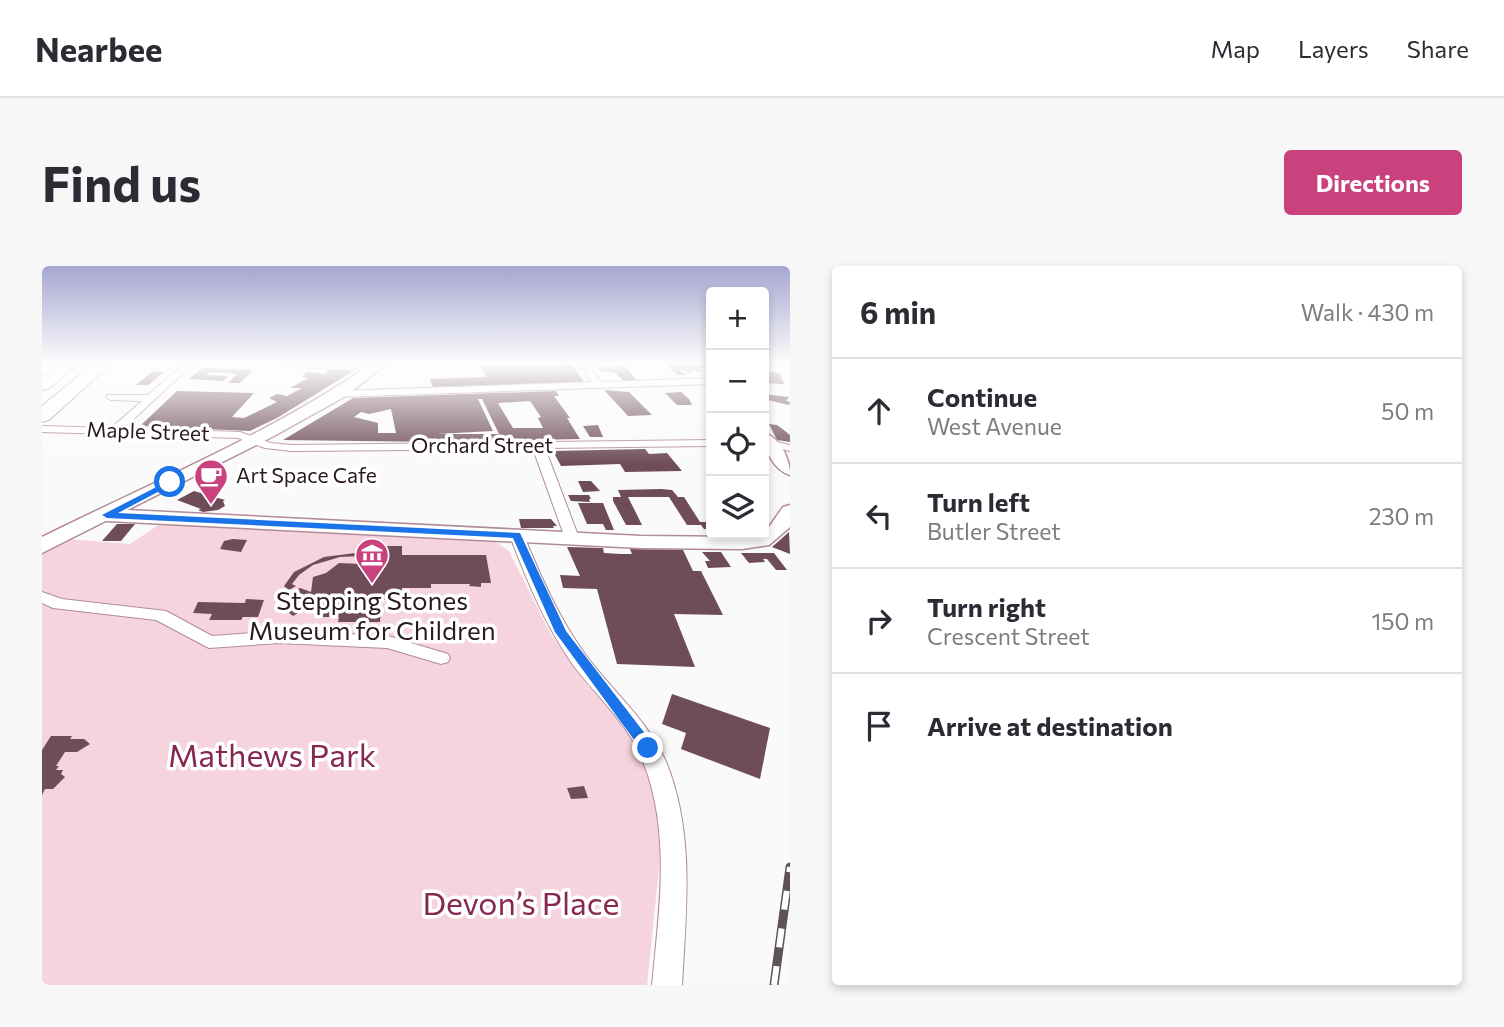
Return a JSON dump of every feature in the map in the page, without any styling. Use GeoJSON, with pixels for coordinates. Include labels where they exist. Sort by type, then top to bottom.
{"type":"FeatureCollection","features":[{"type":"Feature","properties":{"kind":"highway"},"geometry":{"type":"LineString","coordinates":[[42,416],[64,398]]}},
{"type":"Feature","properties":{"kind":"main road"},"geometry":{"type":"LineString","coordinates":[[42,546],[331,398]]}},
{"type":"Feature","properties":{"kind":"main road"},"geometry":{"type":"LineString","coordinates":[[769,446],[790,470]]}},
{"type":"Feature","properties":{"kind":"main road"},"geometry":{"type":"LineString","coordinates":[[107,515],[517,536],[742,543],[766,538],[788,518],[790,510]]}},
{"type":"Feature","properties":{"kind":"street"},"geometry":{"type":"LineString","coordinates":[[133,398],[150,398]]}},
{"type":"Feature","properties":{"kind":"street"},"geometry":{"type":"LineString","coordinates":[[114,431],[150,398]]}},
{"type":"Feature","properties":{"kind":"street","name":"Maple Street"},"geometry":{"type":"LineString","coordinates":[[42,429],[232,434],[253,439]]}},
{"type":"Feature","properties":{"kind":"street","name":"Orchard Street"},"geometry":{"type":"LineString","coordinates":[[253,439],[281,447],[706,443]]}},
{"type":"Feature","properties":{"kind":"street"},"geometry":{"type":"LineString","coordinates":[[769,442],[790,448]]}},
{"type":"Feature","properties":{"kind":"street"},"geometry":{"type":"LineString","coordinates":[[538,446],[572,538]]}},
{"type":"Feature","properties":{"kind":"street"},"geometry":{"type":"LineString","coordinates":[[517,536],[561,632],[648,748],[663,784],[673,833],[674,888],[667,985]]}},
{"type":"Feature","properties":{"kind":"street"},"geometry":{"type":"LineString","coordinates":[[42,597],[59,604],[160,615],[209,642],[279,637],[388,642],[441,658]]}},
{"type":"Feature","properties":{"kind":"green space","name":"Mathews Park"},"geometry":{"type":"Polygon","coordinates":[[[163,522],[486,540],[509,551],[550,633],[582,679],[629,734],[646,767],[656,797],[661,850],[647,985],[42,985],[42,551],[68,539],[130,544],[163,522]]]}},
{"type":"Feature","properties":{"kind":"building"},"geometry":{"type":"Polygon","coordinates":[[[170,398],[250,398],[232,417],[244,418],[277,402],[269,398],[310,398],[250,431],[140,426],[170,398]]]}},
{"type":"Feature","properties":{"kind":"building"},"geometry":{"type":"Polygon","coordinates":[[[353,398],[366,398],[555,398],[570,418],[567,418],[580,439],[438,442],[283,440],[353,398]],[[478,399],[493,431],[437,434],[499,434],[482,399],[478,399]],[[530,401],[498,403],[513,428],[543,428],[538,418],[541,417],[530,401]],[[391,409],[369,414],[361,412],[354,417],[378,423],[378,433],[396,433],[391,409]]]}},
{"type":"Feature","properties":{"kind":"building"},"geometry":{"type":"Polygon","coordinates":[[[611,398],[635,398],[652,415],[628,416],[611,398]]]}},
{"type":"Feature","properties":{"kind":"building"},"geometry":{"type":"Polygon","coordinates":[[[670,398],[687,398],[692,405],[677,405],[670,398]]]}},
{"type":"Feature","properties":{"kind":"building"},"geometry":{"type":"Polygon","coordinates":[[[769,398],[789,398],[786,401],[790,402],[789,405],[769,400],[769,398]]]}},
{"type":"Feature","properties":{"kind":"building"},"geometry":{"type":"Polygon","coordinates":[[[769,424],[777,425],[790,435],[790,442],[777,440],[769,424]]]}},
{"type":"Feature","properties":{"kind":"building"},"geometry":{"type":"Polygon","coordinates":[[[598,425],[603,437],[590,437],[583,426],[598,425]]]}},
{"type":"Feature","properties":{"kind":"building"},"geometry":{"type":"Polygon","coordinates":[[[645,449],[649,454],[667,453],[682,471],[625,472],[620,464],[561,466],[553,451],[645,449]]]}},
{"type":"Feature","properties":{"kind":"building"},"geometry":{"type":"Polygon","coordinates":[[[578,481],[591,481],[600,491],[583,492],[578,481]]]}},
{"type":"Feature","properties":{"kind":"building"},"geometry":{"type":"Polygon","coordinates":[[[618,490],[672,490],[678,497],[684,497],[700,522],[706,522],[706,529],[701,525],[687,525],[669,497],[628,497],[642,525],[626,525],[613,501],[613,497],[621,497],[618,490]]]}},
{"type":"Feature","properties":{"kind":"building"},"geometry":{"type":"Polygon","coordinates":[[[194,491],[225,500],[225,506],[203,512],[177,500],[194,491]]]}},
{"type":"Feature","properties":{"kind":"building"},"geometry":{"type":"Polygon","coordinates":[[[568,495],[589,495],[591,499],[590,502],[571,501],[568,495]]]}},
{"type":"Feature","properties":{"kind":"building"},"geometry":{"type":"Polygon","coordinates":[[[578,503],[603,503],[614,530],[606,530],[603,524],[587,524],[578,503]]]}},
{"type":"Feature","properties":{"kind":"building"},"geometry":{"type":"Polygon","coordinates":[[[519,519],[551,519],[557,526],[521,528],[519,519]]]}},
{"type":"Feature","properties":{"kind":"building"},"geometry":{"type":"Polygon","coordinates":[[[117,524],[135,524],[121,541],[102,541],[117,524]]]}},
{"type":"Feature","properties":{"kind":"building"},"geometry":{"type":"Polygon","coordinates":[[[789,532],[790,554],[772,547],[789,532]]]}},
{"type":"Feature","properties":{"kind":"building"},"geometry":{"type":"Polygon","coordinates":[[[247,540],[241,552],[220,549],[224,541],[247,540]]]}},
{"type":"Feature","properties":{"kind":"building","name":"Stepping Stones Museum for Children"},"geometry":{"type":"Polygon","coordinates":[[[363,546],[402,546],[402,555],[486,555],[491,583],[481,583],[481,587],[469,586],[470,584],[431,584],[431,588],[402,588],[401,600],[381,600],[375,605],[381,607],[380,622],[338,622],[339,617],[319,617],[320,612],[300,612],[293,616],[288,612],[295,608],[298,596],[292,592],[300,588],[311,592],[313,577],[326,573],[339,563],[362,564],[362,556],[340,557],[313,565],[299,575],[292,584],[296,586],[289,590],[284,586],[294,572],[324,557],[363,552],[363,546]]]}},
{"type":"Feature","properties":{"kind":"building"},"geometry":{"type":"Polygon","coordinates":[[[567,547],[603,548],[604,553],[621,554],[632,554],[630,549],[683,550],[693,571],[701,571],[723,615],[674,614],[695,667],[617,664],[597,589],[563,588],[560,575],[580,576],[567,547]]]}},
{"type":"Feature","properties":{"kind":"building"},"geometry":{"type":"Polygon","coordinates":[[[702,552],[721,552],[731,567],[708,568],[705,561],[710,561],[702,552]]]}},
{"type":"Feature","properties":{"kind":"building"},"geometry":{"type":"Polygon","coordinates":[[[741,553],[774,553],[787,570],[776,570],[767,559],[763,559],[765,562],[749,563],[741,553]]]}},
{"type":"Feature","properties":{"kind":"building"},"geometry":{"type":"Polygon","coordinates":[[[246,599],[264,600],[258,617],[209,620],[212,614],[193,613],[198,602],[245,603],[246,599]]]}},
{"type":"Feature","properties":{"kind":"building"},"geometry":{"type":"Polygon","coordinates":[[[672,694],[770,728],[760,779],[681,749],[686,733],[662,724],[672,694]]]}},
{"type":"Feature","properties":{"kind":"building"},"geometry":{"type":"Polygon","coordinates":[[[51,736],[72,736],[70,739],[84,739],[90,744],[77,752],[65,752],[56,770],[63,770],[61,774],[65,777],[53,789],[45,789],[42,795],[42,750],[51,736]]]}},
{"type":"Feature","properties":{"kind":"building"},"geometry":{"type":"Polygon","coordinates":[[[584,786],[588,798],[571,799],[567,788],[584,786]]]}},
{"type":"Feature","properties":{"kind":"railway"},"geometry":{"type":"LineString","coordinates":[[774,985],[790,867]]}},
{"type":"Feature","properties":{"kind":"place","name":"Art Space Cafe"},"geometry":{"type":"Point","coordinates":[211,506]}},
{"type":"Feature","properties":{"kind":"place","name":"Stepping Stones Museum for Children"},"geometry":{"type":"Point","coordinates":[372,585]}},
{"type":"Feature","properties":{"kind":"route"},"geometry":{"type":"LineString","coordinates":[[170,482],[107,515],[517,536],[561,632],[648,748]]}},
{"type":"Feature","properties":{"kind":"park label","name":"Devon’s Place"},"geometry":{"type":"Point","coordinates":[521,904]}}]}
